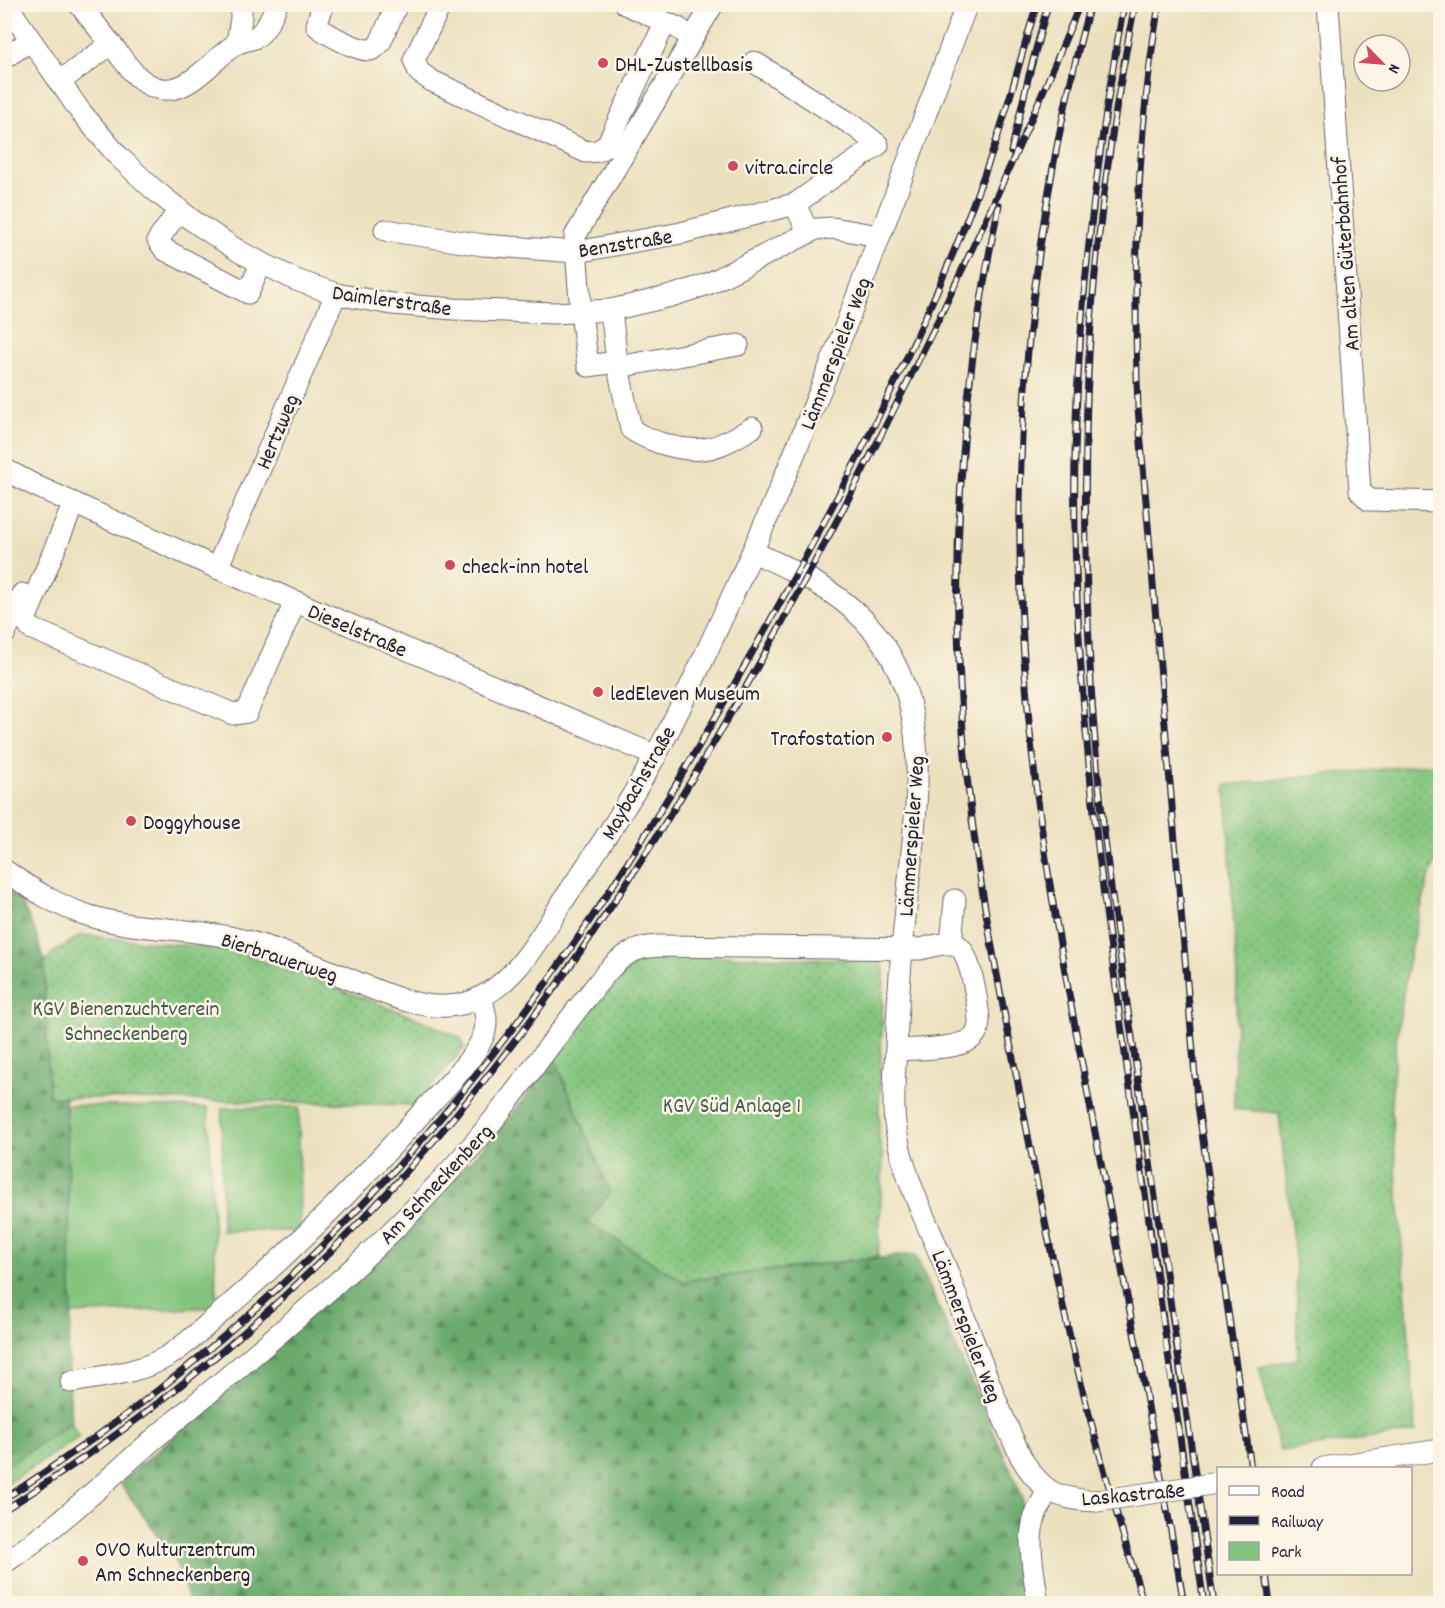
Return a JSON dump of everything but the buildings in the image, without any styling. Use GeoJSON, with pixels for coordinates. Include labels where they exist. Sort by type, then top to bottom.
{"type":"FeatureCollection","features":[{"type":"Feature","properties":{"kind":"street","name":"Daimlerstraße"},"geometry":{"type":"LineString","coordinates":[[6,4],[80,111],[118,156],[179,210],[215,237],[261,264],[296,280],[336,294],[417,306],[534,313],[581,313],[611,310],[671,296],[708,284],[745,267],[808,232],[833,228],[879,236]]}},
{"type":"Feature","properties":{"kind":"street"},"geometry":{"type":"LineString","coordinates":[[79,4],[139,79],[160,89],[174,88],[189,82],[237,43],[255,38],[263,31],[277,4]]}},
{"type":"Feature","properties":{"kind":"street"},"geometry":{"type":"LineString","coordinates":[[237,43],[242,18],[241,4]]}},
{"type":"Feature","properties":{"kind":"street"},"geometry":{"type":"LineString","coordinates":[[324,4],[317,26],[324,32],[371,50],[380,43],[397,4]]}},
{"type":"Feature","properties":{"kind":"street"},"geometry":{"type":"LineString","coordinates":[[441,4],[414,60],[419,72],[432,81],[586,152],[598,151],[607,145],[665,23]]}},
{"type":"Feature","properties":{"kind":"street"},"geometry":{"type":"LineString","coordinates":[[625,4],[693,38]]}},
{"type":"Feature","properties":{"kind":"street"},"geometry":{"type":"LineString","coordinates":[[712,4],[575,236],[576,252],[588,366],[617,365],[738,345]]}},
{"type":"Feature","properties":{"kind":"street","name":"Lämmerspieler Weg"},"geometry":{"type":"LineString","coordinates":[[967,4],[879,236],[831,334],[783,485],[753,552],[827,589],[846,604],[865,621],[882,642],[905,685],[914,721],[918,770],[902,948],[896,1050],[895,1119],[902,1157],[1013,1441],[1033,1477],[1048,1491]]}},
{"type":"Feature","properties":{"kind":"street","name":"Am alten Güterbahnhof"},"geometry":{"type":"LineString","coordinates":[[1328,4],[1360,491],[1369,500],[1440,502]]}},
{"type":"Feature","properties":{"kind":"street"},"geometry":{"type":"LineString","coordinates":[[4,58],[30,41]]}},
{"type":"Feature","properties":{"kind":"street"},"geometry":{"type":"LineString","coordinates":[[59,82],[111,44]]}},
{"type":"Feature","properties":{"kind":"street"},"geometry":{"type":"LineString","coordinates":[[754,62],[857,128],[878,145],[795,204],[808,232]]}},
{"type":"Feature","properties":{"kind":"street","name":"Benzstraße"},"geometry":{"type":"LineString","coordinates":[[386,230],[483,245],[576,252],[681,233],[795,204]]}},
{"type":"Feature","properties":{"kind":"street"},"geometry":{"type":"LineString","coordinates":[[179,210],[158,240],[165,250],[248,293],[261,264]]}},
{"type":"Feature","properties":{"kind":"street","name":"Hertzweg"},"geometry":{"type":"LineString","coordinates":[[217,568],[336,294]]}},
{"type":"Feature","properties":{"kind":"street"},"geometry":{"type":"LineString","coordinates":[[611,310],[617,365],[631,429],[639,436],[677,448],[704,450],[729,442],[752,428]]}},
{"type":"Feature","properties":{"kind":"street","name":"Dieselstraße"},"geometry":{"type":"LineString","coordinates":[[4,469],[217,568],[656,756]]}},
{"type":"Feature","properties":{"kind":"street"},"geometry":{"type":"LineString","coordinates":[[69,501],[26,620],[30,628],[233,714],[247,712],[295,602]]}},
{"type":"Feature","properties":{"kind":"street"},"geometry":{"type":"LineString","coordinates":[[4,635],[69,501]]}},
{"type":"Feature","properties":{"kind":"street","name":"Maybachstraße"},"geometry":{"type":"LineString","coordinates":[[485,995],[515,970],[529,951],[620,815],[656,756],[753,552]]}},
{"type":"Feature","properties":{"kind":"street","name":"Bierbrauerweg"},"geometry":{"type":"LineString","coordinates":[[4,870],[41,895],[90,916],[135,925],[239,939],[414,1002],[447,1006],[461,1004],[485,995]]}},
{"type":"Feature","properties":{"kind":"street"},"geometry":{"type":"LineString","coordinates":[[896,1050],[921,1049],[965,1042],[976,1033],[979,1020],[965,954],[962,948],[951,944],[955,900]]}},
{"type":"Feature","properties":{"kind":"street","name":"Am Schneckenberg"},"geometry":{"type":"LineString","coordinates":[[4,1563],[33,1545],[124,1464],[324,1296],[384,1239],[478,1139],[555,1036],[606,975],[626,955],[642,948],[658,945],[920,949],[951,944]]}},
{"type":"Feature","properties":{"kind":"street"},"geometry":{"type":"LineString","coordinates":[[71,1382],[151,1366],[170,1355],[258,1281],[358,1182],[473,1053],[482,1040],[486,1028],[485,995]]}},
{"type":"Feature","properties":{"kind":"street"},"geometry":{"type":"LineString","coordinates":[[1330,1467],[1432,1452]]}},
{"type":"Feature","properties":{"kind":"street","name":"Laskastraße"},"geometry":{"type":"LineString","coordinates":[[1048,1491],[1065,1498],[1097,1501],[1217,1483]]}},
{"type":"Feature","properties":{"kind":"street"},"geometry":{"type":"LineString","coordinates":[[1038,1604],[1032,1528],[1034,1517],[1048,1491]]}},
{"type":"Feature","properties":{"kind":"green space"},"geometry":{"type":"Polygon","coordinates":[[[1440,763],[1440,849],[1428,881],[1410,951],[1396,1040],[1391,1103],[1416,1432],[1280,1451],[1259,1367],[1298,1359],[1296,1267],[1279,1113],[1234,1109],[1237,978],[1226,785],[1440,763]]]}},
{"type":"Feature","properties":{"kind":"green space"},"geometry":{"type":"Polygon","coordinates":[[[4,886],[23,906],[35,931],[44,962],[49,1097],[65,1098],[72,1314],[68,1351],[71,1422],[5,1467],[4,886]]]}},
{"type":"Feature","properties":{"kind":"green space","name":"KGV Bienenzuchtverein Schneckenberg"},"geometry":{"type":"Polygon","coordinates":[[[81,935],[233,950],[412,1016],[461,1038],[464,1048],[415,1105],[49,1097],[44,962],[53,953],[81,935]]]}},
{"type":"Feature","properties":{"kind":"green space","name":"KGV Süd Anlage 1"},"geometry":{"type":"Polygon","coordinates":[[[653,955],[879,960],[884,969],[879,1110],[879,1138],[883,1156],[878,1257],[683,1281],[588,1223],[610,1191],[554,1057],[624,969],[638,958],[653,955]]]}},
{"type":"Feature","properties":{"kind":"green space"},"geometry":{"type":"Polygon","coordinates":[[[554,1057],[610,1192],[588,1223],[683,1281],[915,1254],[1023,1498],[1020,1530],[1027,1603],[190,1603],[174,1558],[120,1483],[323,1305],[422,1211],[514,1112],[554,1057]]]}},
{"type":"Feature","properties":{"kind":"green space"},"geometry":{"type":"Polygon","coordinates":[[[66,1105],[208,1108],[217,1307],[72,1314],[66,1105]]]}},
{"type":"Feature","properties":{"kind":"green space"},"geometry":{"type":"Polygon","coordinates":[[[299,1107],[300,1231],[222,1231],[222,1108],[299,1107]]]}},
{"type":"Feature","properties":{"kind":"green space"},"geometry":{"type":"Polygon","coordinates":[[[71,1422],[79,1437],[5,1485],[5,1467],[71,1422]]]}},
{"type":"Feature","properties":{"kind":"railway"},"geometry":{"type":"LineString","coordinates":[[4,1499],[97,1436],[152,1395],[206,1352],[307,1260],[403,1161],[448,1109],[558,967],[650,827],[707,731],[806,555],[874,425],[937,292],[965,224],[991,156],[1037,4]]}},
{"type":"Feature","properties":{"kind":"railway"},"geometry":{"type":"LineString","coordinates":[[1011,152],[1048,4]]}},
{"type":"Feature","properties":{"kind":"railway"},"geometry":{"type":"LineString","coordinates":[[4,1510],[116,1435],[169,1394],[222,1351],[322,1261],[414,1163],[477,1089],[537,1011],[648,850],[700,766],[797,595],[875,447],[937,322],[1025,133],[1080,4]]}},
{"type":"Feature","properties":{"kind":"railway"},"geometry":{"type":"LineString","coordinates":[[1090,4],[1069,89],[1052,175],[1038,262],[1028,349],[1022,436],[1021,611],[1032,755],[1056,924],[1184,1604]]}},
{"type":"Feature","properties":{"kind":"railway"},"geometry":{"type":"LineString","coordinates":[[1124,4],[1097,172],[1080,341],[1075,455],[1078,611],[1082,688],[1097,843],[1146,1207],[1204,1604]]}},
{"type":"Feature","properties":{"kind":"railway"},"geometry":{"type":"LineString","coordinates":[[1135,4],[1109,156],[1092,309],[1085,487],[1090,665],[1098,776],[1111,886],[1214,1604]]}},
{"type":"Feature","properties":{"kind":"railway"},"geometry":{"type":"LineString","coordinates":[[1159,4],[1145,104],[1138,206],[1136,256],[1138,408],[1197,1099],[1251,1467]]}},
{"type":"Feature","properties":{"kind":"railway"},"geometry":{"type":"LineString","coordinates":[[999,205],[976,331],[962,459],[959,523],[959,652],[971,814],[1003,1008],[1050,1248],[1090,1418],[1144,1604]]}},
{"type":"Feature","properties":{"kind":"railway"},"geometry":{"type":"LineString","coordinates":[[1266,1575],[1270,1604]]}},
{"type":"Feature","properties":{"kind":"place","name":"DHL-Zustellbasis"},"geometry":{"type":"Point","coordinates":[603,63]}},
{"type":"Feature","properties":{"kind":"place","name":"vitra.circle"},"geometry":{"type":"Point","coordinates":[733,166]}},
{"type":"Feature","properties":{"kind":"place","name":"check-inn hotel"},"geometry":{"type":"Point","coordinates":[450,565]}},
{"type":"Feature","properties":{"kind":"place","name":"ledEleven Museum"},"geometry":{"type":"Point","coordinates":[598,692]}},
{"type":"Feature","properties":{"kind":"place","name":"Trafostation"},"geometry":{"type":"Point","coordinates":[887,737]}},
{"type":"Feature","properties":{"kind":"place","name":"Doggyhouse"},"geometry":{"type":"Point","coordinates":[131,821]}},
{"type":"Feature","properties":{"kind":"place","name":"OVO Kulturzentrum Am Schneckenberg"},"geometry":{"type":"Point","coordinates":[83,1561]}}]}
